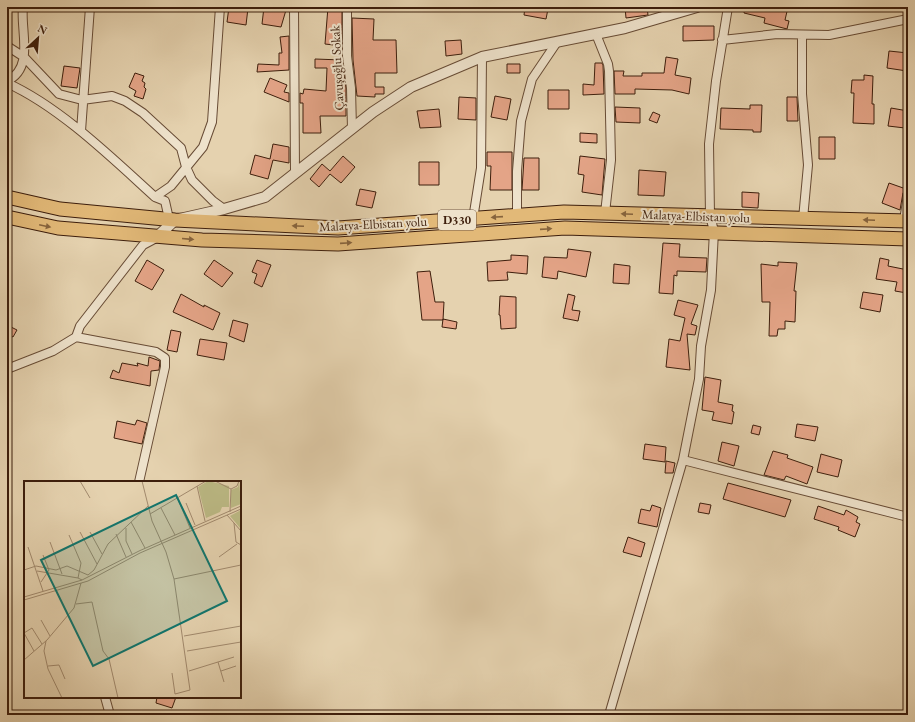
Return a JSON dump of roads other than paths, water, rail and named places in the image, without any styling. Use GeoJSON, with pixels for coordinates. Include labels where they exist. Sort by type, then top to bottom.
{"type":"FeatureCollection","features":[{"type":"Feature","properties":{"kind":"main road","name":"Malatya-Elbistan yolu"},"geometry":{"type":"LineString","coordinates":[[7,197],[60,209],[172,219],[338,228],[564,212],[906,221]]}},
{"type":"Feature","properties":{"kind":"main road","name":"Malatya-Elbistan yolu"},"geometry":{"type":"LineString","coordinates":[[7,217],[58,228],[202,240],[338,244],[565,228],[908,239]]}},
{"type":"Feature","properties":{"kind":"street"},"geometry":{"type":"LineString","coordinates":[[23,7],[24,57],[15,75],[7,82],[19,88],[81,131],[155,197],[165,201],[172,219]]}},
{"type":"Feature","properties":{"kind":"street"},"geometry":{"type":"LineString","coordinates":[[81,131],[82,100],[90,7]]}},
{"type":"Feature","properties":{"kind":"street"},"geometry":{"type":"LineString","coordinates":[[155,197],[171,186],[204,147],[212,122],[220,7]]}},
{"type":"Feature","properties":{"kind":"street"},"geometry":{"type":"LineString","coordinates":[[294,7],[295,173]]}},
{"type":"Feature","properties":{"kind":"street","name":"Çavuşoğlu Sokak"},"geometry":{"type":"LineString","coordinates":[[347,7],[347,56],[351,88],[352,129]]}},
{"type":"Feature","properties":{"kind":"street"},"geometry":{"type":"LineString","coordinates":[[7,369],[52,351],[76,337],[80,326],[143,245],[158,236],[172,219],[224,209],[265,197],[352,129],[411,87],[482,58],[625,28],[697,7]]}},
{"type":"Feature","properties":{"kind":"street"},"geometry":{"type":"LineString","coordinates":[[609,715],[683,460],[699,378],[701,346],[711,290],[714,232],[710,216],[709,144],[722,40],[728,7]]}},
{"type":"Feature","properties":{"kind":"street"},"geometry":{"type":"LineString","coordinates":[[722,40],[777,34],[802,36],[829,35],[908,19]]}},
{"type":"Feature","properties":{"kind":"street"},"geometry":{"type":"LineString","coordinates":[[596,34],[608,64],[609,71],[611,160],[605,213]]}},
{"type":"Feature","properties":{"kind":"street"},"geometry":{"type":"LineString","coordinates":[[802,36],[802,94],[808,165],[803,219]]}},
{"type":"Feature","properties":{"kind":"street"},"geometry":{"type":"LineString","coordinates":[[516,216],[517,171],[521,121],[532,79],[557,42]]}},
{"type":"Feature","properties":{"kind":"street"},"geometry":{"type":"LineString","coordinates":[[7,46],[24,57],[59,94],[82,100],[112,96],[125,101],[143,113],[181,148],[186,168],[192,180],[213,201],[224,209]]}},
{"type":"Feature","properties":{"kind":"street"},"geometry":{"type":"LineString","coordinates":[[473,219],[481,168],[482,58]]}},
{"type":"Feature","properties":{"kind":"street"},"geometry":{"type":"LineString","coordinates":[[906,221],[908,194]]}},
{"type":"Feature","properties":{"kind":"street"},"geometry":{"type":"LineString","coordinates":[[76,337],[156,352],[165,358],[165,366],[139,481]]}},
{"type":"Feature","properties":{"kind":"street"},"geometry":{"type":"LineString","coordinates":[[683,460],[908,517]]}},
{"type":"Feature","properties":{"kind":"street"},"geometry":{"type":"LineString","coordinates":[[105,698],[110,715]]}}]}
